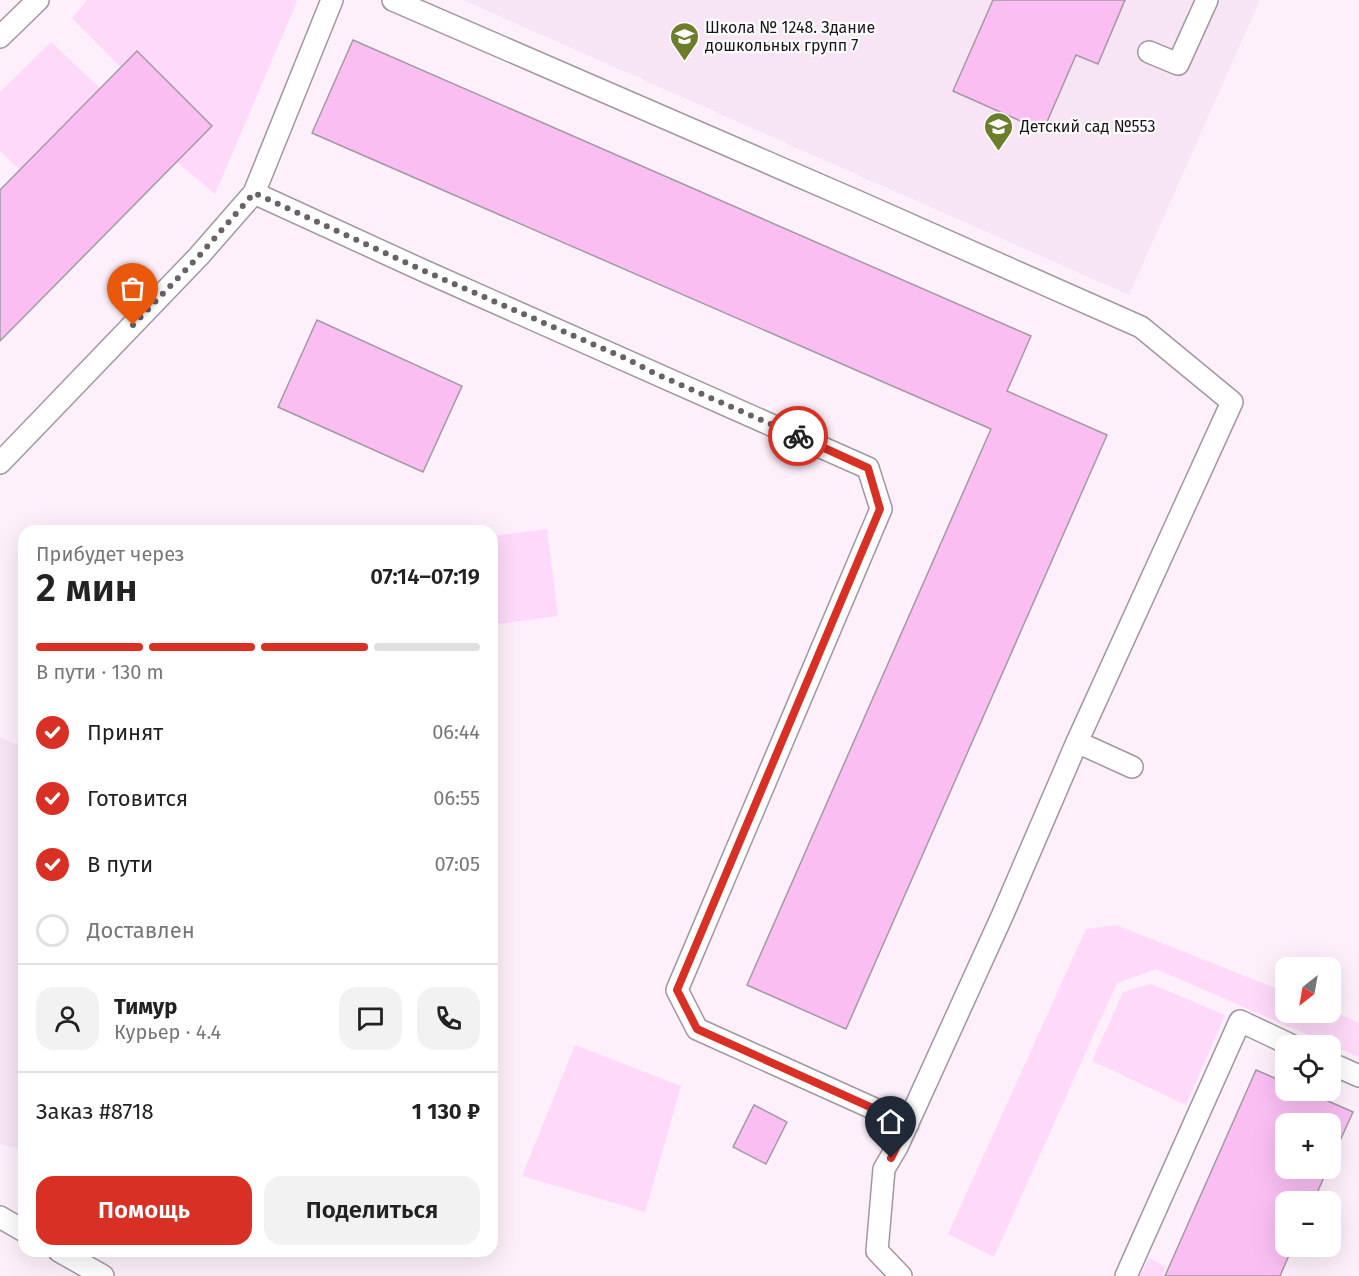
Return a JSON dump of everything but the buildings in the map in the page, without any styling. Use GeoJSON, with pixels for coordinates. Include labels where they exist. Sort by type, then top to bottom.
{"type":"FeatureCollection","features":[{"type":"Feature","properties":{"kind":"lane"},"geometry":{"type":"LineString","coordinates":[[0,37],[38,0]]}},
{"type":"Feature","properties":{"kind":"lane"},"geometry":{"type":"LineString","coordinates":[[0,463],[199,256],[254,193],[332,0]]}},
{"type":"Feature","properties":{"kind":"lane"},"geometry":{"type":"LineString","coordinates":[[393,0],[1141,327],[1232,402],[1077,742],[1003,914],[908,1124],[884,1169],[877,1251],[901,1276]]}},
{"type":"Feature","properties":{"kind":"lane"},"geometry":{"type":"LineString","coordinates":[[1149,52],[1178,64],[1207,0]]}},
{"type":"Feature","properties":{"kind":"lane"},"geometry":{"type":"LineString","coordinates":[[254,193],[868,468],[880,509],[677,990],[697,1029],[908,1124]]}},
{"type":"Feature","properties":{"kind":"lane"},"geometry":{"type":"LineString","coordinates":[[1077,742],[1132,767]]}},
{"type":"Feature","properties":{"kind":"lane"},"geometry":{"type":"LineString","coordinates":[[1126,1276],[1240,1022],[1275,1038]]}},
{"type":"Feature","properties":{"kind":"lane"},"geometry":{"type":"LineString","coordinates":[[1341,1068],[1359,1076]]}},
{"type":"Feature","properties":{"kind":"lane"},"geometry":{"type":"LineString","coordinates":[[0,1217],[18,1228]]}},
{"type":"Feature","properties":{"kind":"lane"},"geometry":{"type":"LineString","coordinates":[[70,1257],[103,1276]]}},
{"type":"Feature","properties":{"kind":"shaded area"},"geometry":{"type":"Polygon","coordinates":[[[87,0],[297,0],[215,194],[177,162],[212,126],[137,52],[121,68],[72,18],[87,0]]]}},
{"type":"Feature","properties":{"kind":"shaded area","name":"Детский сад №553"},"geometry":{"type":"Polygon","coordinates":[[[463,0],[1260,0],[1129,295],[463,0]]]}},
{"type":"Feature","properties":{"kind":"shaded area"},"geometry":{"type":"Polygon","coordinates":[[[51,42],[101,89],[20,170],[0,151],[0,92],[51,42]]]}},
{"type":"Feature","properties":{"kind":"shaded area"},"geometry":{"type":"Polygon","coordinates":[[[547,529],[558,616],[498,624],[498,535],[547,529]]]}},
{"type":"Feature","properties":{"kind":"shaded area"},"geometry":{"type":"Polygon","coordinates":[[[0,737],[18,745],[18,1148],[0,1144],[0,737]]]}},
{"type":"Feature","properties":{"kind":"shaded area"},"geometry":{"type":"Polygon","coordinates":[[[1116,925],[1275,988],[1275,1021],[1156,969],[1117,983],[994,1257],[948,1234],[1086,929],[1116,925]]]}},
{"type":"Feature","properties":{"kind":"shaded area"},"geometry":{"type":"Polygon","coordinates":[[[1151,984],[1225,1015],[1186,1105],[1092,1061],[1123,992],[1151,984]]]}},
{"type":"Feature","properties":{"kind":"shaded area"},"geometry":{"type":"Polygon","coordinates":[[[1341,1015],[1359,1023],[1359,1057],[1341,1049],[1341,1035],[1308,1035],[1281,1023],[1341,1023],[1341,1015]]]}},
{"type":"Feature","properties":{"kind":"shaded area"},"geometry":{"type":"Polygon","coordinates":[[[575,1045],[681,1086],[645,1212],[522,1176],[575,1045]]]}},
{"type":"Feature","properties":{"kind":"shaded area"},"geometry":{"type":"Polygon","coordinates":[[[1149,1258],[1166,1267],[1162,1276],[1140,1276],[1149,1258]]]}},
{"type":"Feature","properties":{"kind":"way so far"},"geometry":{"type":"LineString","coordinates":[[133,325],[199,256],[254,193],[798,436]]}},
{"type":"Feature","properties":{"kind":"place","name":"Школа № 1248. Здание дошкольных групп 7"},"geometry":{"type":"Point","coordinates":[684,62]}},
{"type":"Feature","properties":{"kind":"place","name":"Детский сад №553"},"geometry":{"type":"Point","coordinates":[999,152]}},
{"type":"Feature","properties":{"kind":"route"},"geometry":{"type":"LineString","coordinates":[[798,436],[868,468],[880,509],[677,990],[697,1029],[908,1124],[891,1158]]}}]}
